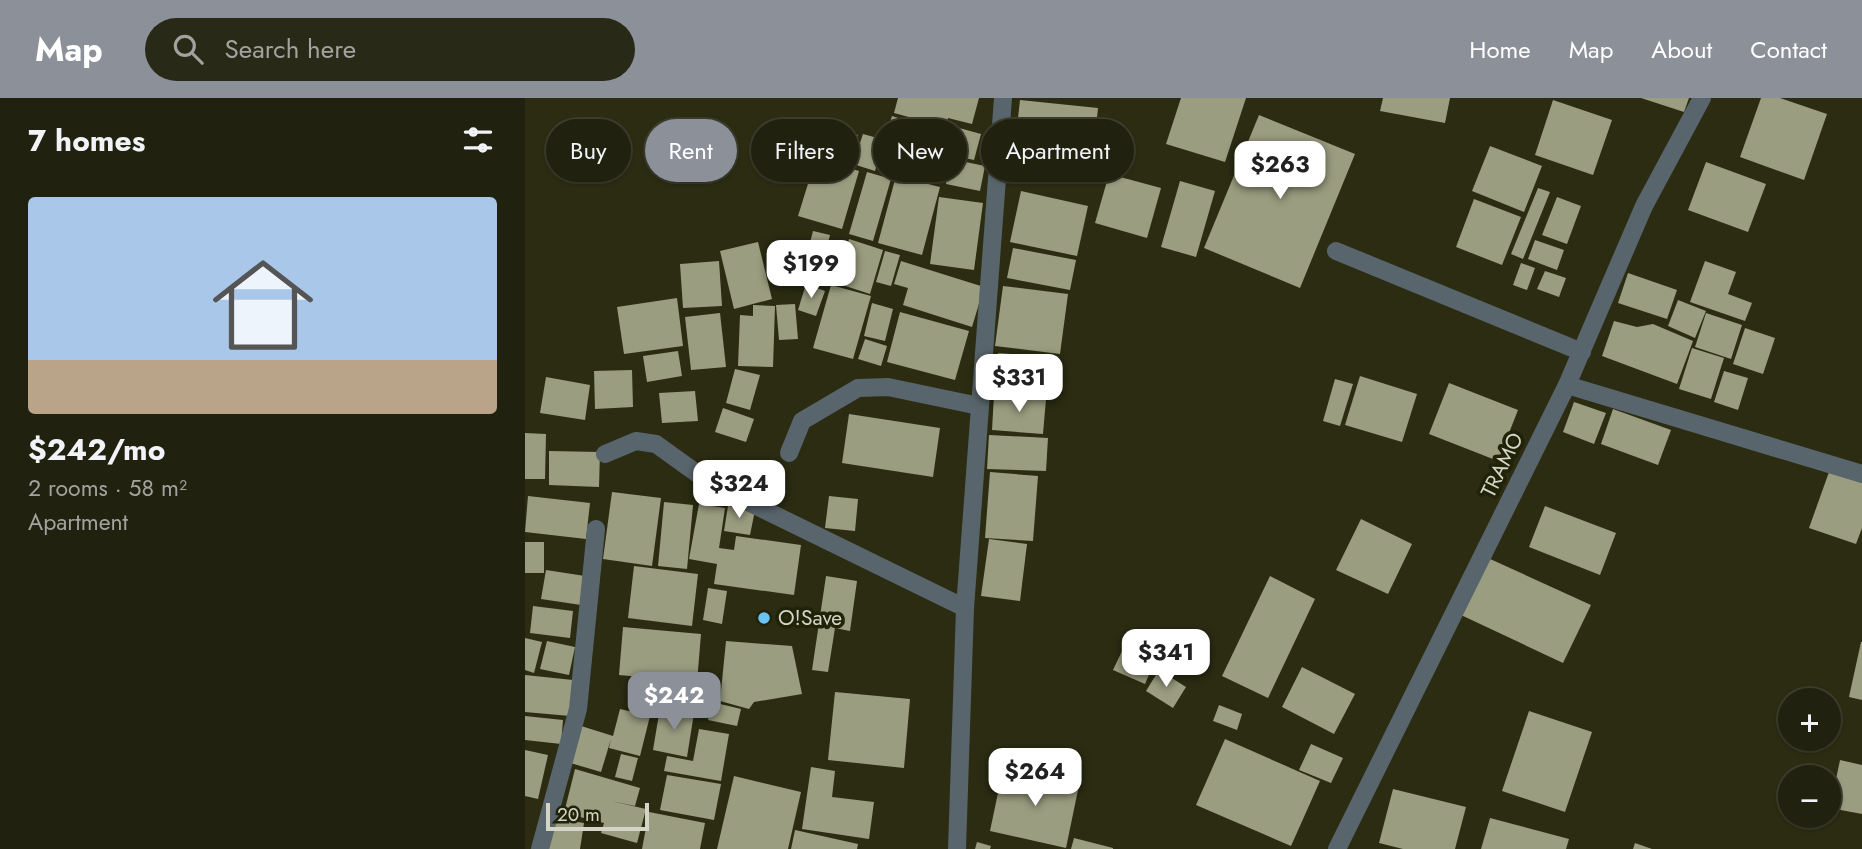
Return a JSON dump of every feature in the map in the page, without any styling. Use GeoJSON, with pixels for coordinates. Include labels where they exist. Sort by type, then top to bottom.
{"type":"FeatureCollection","features":[{"type":"Feature","properties":{"kind":"street"},"geometry":{"type":"LineString","coordinates":[[957,849],[965,608],[1003,98]]}},
{"type":"Feature","properties":{"kind":"street","name":"TRAMO"},"geometry":{"type":"LineString","coordinates":[[1337,849],[1567,385],[1644,206],[1702,98]]}},
{"type":"Feature","properties":{"kind":"street"},"geometry":{"type":"LineString","coordinates":[[1336,251],[1582,352]]}},
{"type":"Feature","properties":{"kind":"street"},"geometry":{"type":"LineString","coordinates":[[1567,385],[1862,474]]}},
{"type":"Feature","properties":{"kind":"street"},"geometry":{"type":"LineString","coordinates":[[789,453],[802,421],[858,388],[888,387],[979,406]]}},
{"type":"Feature","properties":{"kind":"street"},"geometry":{"type":"LineString","coordinates":[[605,454],[636,441],[656,444],[706,480],[965,608]]}},
{"type":"Feature","properties":{"kind":"street"},"geometry":{"type":"LineString","coordinates":[[540,849],[578,709],[596,529]]}},
{"type":"Feature","properties":{"kind":"building"},"geometry":{"type":"Polygon","coordinates":[[[898,98],[979,98],[972,124],[967,123],[967,119],[916,119],[894,113],[898,98]]]}},
{"type":"Feature","properties":{"kind":"building"},"geometry":{"type":"Polygon","coordinates":[[[1181,98],[1246,98],[1225,162],[1166,144],[1181,98]]]}},
{"type":"Feature","properties":{"kind":"building"},"geometry":{"type":"Polygon","coordinates":[[[1383,98],[1450,98],[1445,123],[1380,111],[1383,98]]]}},
{"type":"Feature","properties":{"kind":"building"},"geometry":{"type":"Polygon","coordinates":[[[1641,98],[1689,98],[1684,112],[1641,98]]]}},
{"type":"Feature","properties":{"kind":"building"},"geometry":{"type":"Polygon","coordinates":[[[1761,98],[1780,98],[1827,114],[1804,180],[1740,157],[1761,98]]]}},
{"type":"Feature","properties":{"kind":"building"},"geometry":{"type":"Polygon","coordinates":[[[1020,100],[1098,108],[1097,119],[1018,119],[1020,100]]]}},
{"type":"Feature","properties":{"kind":"building"},"geometry":{"type":"Polygon","coordinates":[[[1553,100],[1612,120],[1593,175],[1535,155],[1553,100]]]}},
{"type":"Feature","properties":{"kind":"building"},"geometry":{"type":"Polygon","coordinates":[[[1259,115],[1355,154],[1300,288],[1204,248],[1259,115]]]}},
{"type":"Feature","properties":{"kind":"building"},"geometry":{"type":"Polygon","coordinates":[[[967,130],[981,134],[974,160],[967,158],[967,130]]]}},
{"type":"Feature","properties":{"kind":"building"},"geometry":{"type":"Polygon","coordinates":[[[863,134],[873,137],[873,170],[859,166],[859,146],[863,134]]]}},
{"type":"Feature","properties":{"kind":"building"},"geometry":{"type":"Polygon","coordinates":[[[1490,146],[1542,166],[1524,212],[1472,191],[1490,146]]]}},
{"type":"Feature","properties":{"kind":"building"},"geometry":{"type":"Polygon","coordinates":[[[967,162],[981,165],[980,191],[946,184],[967,182],[967,162]]]}},
{"type":"Feature","properties":{"kind":"building"},"geometry":{"type":"Polygon","coordinates":[[[1706,162],[1766,184],[1748,232],[1688,210],[1706,162]]]}},
{"type":"Feature","properties":{"kind":"building"},"geometry":{"type":"Polygon","coordinates":[[[867,172],[873,174],[873,182],[890,182],[873,241],[849,234],[867,172]]]}},
{"type":"Feature","properties":{"kind":"building"},"geometry":{"type":"Polygon","coordinates":[[[1134,181],[1161,188],[1147,238],[1095,223],[1107,182],[1134,181]]]}},
{"type":"Feature","properties":{"kind":"building"},"geometry":{"type":"Polygon","coordinates":[[[1180,181],[1215,191],[1196,257],[1161,247],[1180,181]]]}},
{"type":"Feature","properties":{"kind":"building"},"geometry":{"type":"Polygon","coordinates":[[[809,182],[856,182],[842,229],[798,216],[809,182]]]}},
{"type":"Feature","properties":{"kind":"building"},"geometry":{"type":"Polygon","coordinates":[[[894,182],[920,182],[940,187],[922,255],[878,243],[894,182]]]}},
{"type":"Feature","properties":{"kind":"building"},"geometry":{"type":"Polygon","coordinates":[[[1538,188],[1550,192],[1523,259],[1511,254],[1538,188]]]}},
{"type":"Feature","properties":{"kind":"building"},"geometry":{"type":"Polygon","coordinates":[[[1021,191],[1088,206],[1077,256],[1010,242],[1021,191]]]}},
{"type":"Feature","properties":{"kind":"building"},"geometry":{"type":"Polygon","coordinates":[[[939,197],[983,203],[974,270],[930,264],[939,197]]]}},
{"type":"Feature","properties":{"kind":"building"},"geometry":{"type":"Polygon","coordinates":[[[1557,197],[1581,206],[1567,244],[1542,235],[1557,197]]]}},
{"type":"Feature","properties":{"kind":"building"},"geometry":{"type":"Polygon","coordinates":[[[1474,199],[1521,217],[1502,265],[1456,247],[1474,199]]]}},
{"type":"Feature","properties":{"kind":"building"},"geometry":{"type":"Polygon","coordinates":[[[813,231],[830,235],[821,270],[804,266],[813,231]]]}},
{"type":"Feature","properties":{"kind":"building"},"geometry":{"type":"Polygon","coordinates":[[[849,239],[883,250],[870,294],[836,283],[849,239]]]}},
{"type":"Feature","properties":{"kind":"building"},"geometry":{"type":"Polygon","coordinates":[[[1535,240],[1564,250],[1557,270],[1528,259],[1535,240]]]}},
{"type":"Feature","properties":{"kind":"building"},"geometry":{"type":"Polygon","coordinates":[[[758,242],[772,299],[734,309],[720,251],[758,242]]]}},
{"type":"Feature","properties":{"kind":"building"},"geometry":{"type":"Polygon","coordinates":[[[836,243],[845,245],[837,274],[829,272],[836,243]]]}},
{"type":"Feature","properties":{"kind":"building"},"geometry":{"type":"Polygon","coordinates":[[[1013,248],[1076,260],[1070,290],[1007,278],[1013,248]]]}},
{"type":"Feature","properties":{"kind":"building"},"geometry":{"type":"Polygon","coordinates":[[[885,251],[900,255],[891,286],[876,282],[885,251]]]}},
{"type":"Feature","properties":{"kind":"building"},"geometry":{"type":"Polygon","coordinates":[[[719,261],[722,306],[683,308],[680,264],[719,261]]]}},
{"type":"Feature","properties":{"kind":"building"},"geometry":{"type":"Polygon","coordinates":[[[901,261],[984,287],[972,327],[903,305],[908,288],[894,284],[901,261]]]}},
{"type":"Feature","properties":{"kind":"building"},"geometry":{"type":"Polygon","coordinates":[[[1705,261],[1736,272],[1728,294],[1752,303],[1745,321],[1690,302],[1705,261]]]}},
{"type":"Feature","properties":{"kind":"building"},"geometry":{"type":"Polygon","coordinates":[[[1521,263],[1535,268],[1527,290],[1513,285],[1521,263]]]}},
{"type":"Feature","properties":{"kind":"building"},"geometry":{"type":"Polygon","coordinates":[[[1545,271],[1566,278],[1559,297],[1537,289],[1545,271]]]}},
{"type":"Feature","properties":{"kind":"building"},"geometry":{"type":"Polygon","coordinates":[[[1628,273],[1677,290],[1667,319],[1618,303],[1628,273]]]}},
{"type":"Feature","properties":{"kind":"building"},"geometry":{"type":"Polygon","coordinates":[[[806,284],[825,291],[816,316],[798,310],[806,284]]]}},
{"type":"Feature","properties":{"kind":"building"},"geometry":{"type":"Polygon","coordinates":[[[831,285],[871,296],[853,359],[813,348],[831,285]]]}},
{"type":"Feature","properties":{"kind":"building"},"geometry":{"type":"Polygon","coordinates":[[[1003,286],[1068,294],[1060,354],[995,346],[1003,286]]]}},
{"type":"Feature","properties":{"kind":"building"},"geometry":{"type":"Polygon","coordinates":[[[677,298],[683,346],[624,354],[617,307],[677,298]]]}},
{"type":"Feature","properties":{"kind":"building"},"geometry":{"type":"Polygon","coordinates":[[[1678,300],[1706,311],[1695,338],[1668,326],[1678,300]]]}},
{"type":"Feature","properties":{"kind":"building"},"geometry":{"type":"Polygon","coordinates":[[[872,303],[893,309],[885,341],[864,336],[872,303]]]}},
{"type":"Feature","properties":{"kind":"building"},"geometry":{"type":"Polygon","coordinates":[[[795,304],[798,339],[779,340],[776,305],[795,304]]]}},
{"type":"Feature","properties":{"kind":"building"},"geometry":{"type":"Polygon","coordinates":[[[753,305],[775,306],[773,367],[738,366],[740,315],[753,316],[753,305]]]}},
{"type":"Feature","properties":{"kind":"building"},"geometry":{"type":"Polygon","coordinates":[[[900,312],[969,331],[955,380],[887,362],[900,312]]]}},
{"type":"Feature","properties":{"kind":"building"},"geometry":{"type":"Polygon","coordinates":[[[720,313],[726,367],[691,370],[685,317],[720,313]]]}},
{"type":"Feature","properties":{"kind":"building"},"geometry":{"type":"Polygon","coordinates":[[[1706,313],[1742,325],[1731,359],[1695,347],[1706,313]]]}},
{"type":"Feature","properties":{"kind":"building"},"geometry":{"type":"Polygon","coordinates":[[[1614,321],[1637,327],[1653,324],[1693,341],[1677,384],[1602,356],[1614,321]]]}},
{"type":"Feature","properties":{"kind":"building"},"geometry":{"type":"Polygon","coordinates":[[[1745,328],[1775,338],[1763,374],[1733,364],[1745,328]]]}},
{"type":"Feature","properties":{"kind":"building"},"geometry":{"type":"Polygon","coordinates":[[[865,339],[887,346],[881,366],[858,359],[865,339]]]}},
{"type":"Feature","properties":{"kind":"building"},"geometry":{"type":"Polygon","coordinates":[[[1692,348],[1724,358],[1711,399],[1679,389],[1692,348]]]}},
{"type":"Feature","properties":{"kind":"building"},"geometry":{"type":"Polygon","coordinates":[[[678,351],[682,376],[647,382],[643,356],[678,351]]]}},
{"type":"Feature","properties":{"kind":"building"},"geometry":{"type":"Polygon","coordinates":[[[998,353],[1053,357],[1051,394],[996,390],[998,353]]]}},
{"type":"Feature","properties":{"kind":"building"},"geometry":{"type":"Polygon","coordinates":[[[735,369],[760,375],[750,410],[726,403],[735,369]]]}},
{"type":"Feature","properties":{"kind":"building"},"geometry":{"type":"Polygon","coordinates":[[[632,370],[633,407],[595,409],[594,371],[632,370]]]}},
{"type":"Feature","properties":{"kind":"building"},"geometry":{"type":"Polygon","coordinates":[[[1724,371],[1748,378],[1738,410],[1714,402],[1724,371]]]}},
{"type":"Feature","properties":{"kind":"building"},"geometry":{"type":"Polygon","coordinates":[[[1360,376],[1417,394],[1402,442],[1345,425],[1360,376]]]}},
{"type":"Feature","properties":{"kind":"building"},"geometry":{"type":"Polygon","coordinates":[[[546,377],[590,385],[585,420],[540,413],[546,377]]]}},
{"type":"Feature","properties":{"kind":"building"},"geometry":{"type":"Polygon","coordinates":[[[1335,379],[1353,384],[1340,426],[1323,421],[1335,379]]]}},
{"type":"Feature","properties":{"kind":"building"},"geometry":{"type":"Polygon","coordinates":[[[1449,383],[1518,410],[1498,461],[1429,434],[1449,383]]]}},
{"type":"Feature","properties":{"kind":"building"},"geometry":{"type":"Polygon","coordinates":[[[695,391],[698,421],[662,423],[659,393],[695,391]]]}},
{"type":"Feature","properties":{"kind":"building"},"geometry":{"type":"Polygon","coordinates":[[[994,395],[1046,399],[1043,434],[992,430],[994,395]]]}},
{"type":"Feature","properties":{"kind":"building"},"geometry":{"type":"Polygon","coordinates":[[[1574,402],[1606,413],[1594,444],[1563,432],[1574,402]]]}},
{"type":"Feature","properties":{"kind":"building"},"geometry":{"type":"Polygon","coordinates":[[[723,408],[754,419],[746,442],[715,432],[723,408]]]}},
{"type":"Feature","properties":{"kind":"building"},"geometry":{"type":"Polygon","coordinates":[[[1613,409],[1671,430],[1658,465],[1601,444],[1613,409]]]}},
{"type":"Feature","properties":{"kind":"building"},"geometry":{"type":"Polygon","coordinates":[[[849,414],[940,428],[933,477],[842,463],[849,414]]]}},
{"type":"Feature","properties":{"kind":"building"},"geometry":{"type":"Polygon","coordinates":[[[525,433],[546,434],[545,479],[525,479],[525,433]]]}},
{"type":"Feature","properties":{"kind":"building"},"geometry":{"type":"Polygon","coordinates":[[[989,435],[1048,438],[1046,471],[987,469],[989,435]]]}},
{"type":"Feature","properties":{"kind":"building"},"geometry":{"type":"Polygon","coordinates":[[[549,451],[600,452],[599,487],[549,485],[549,451]]]}},
{"type":"Feature","properties":{"kind":"building"},"geometry":{"type":"Polygon","coordinates":[[[990,472],[1038,476],[1033,541],[985,538],[990,472]]]}},
{"type":"Feature","properties":{"kind":"building"},"geometry":{"type":"Polygon","coordinates":[[[1829,472],[1862,483],[1862,528],[1856,544],[1809,528],[1829,472]]]}},
{"type":"Feature","properties":{"kind":"building"},"geometry":{"type":"Polygon","coordinates":[[[612,492],[661,498],[652,566],[603,559],[612,492]]]}},
{"type":"Feature","properties":{"kind":"building"},"geometry":{"type":"Polygon","coordinates":[[[528,496],[590,503],[586,539],[525,532],[528,496]]]}},
{"type":"Feature","properties":{"kind":"building"},"geometry":{"type":"Polygon","coordinates":[[[829,496],[858,499],[855,531],[825,528],[829,496]]]}},
{"type":"Feature","properties":{"kind":"building"},"geometry":{"type":"Polygon","coordinates":[[[664,502],[693,505],[687,569],[658,566],[664,502]]]}},
{"type":"Feature","properties":{"kind":"building"},"geometry":{"type":"Polygon","coordinates":[[[699,504],[725,508],[719,548],[734,550],[736,536],[801,545],[794,595],[714,584],[717,564],[689,559],[699,504]]]}},
{"type":"Feature","properties":{"kind":"building"},"geometry":{"type":"Polygon","coordinates":[[[728,506],[755,510],[750,535],[724,531],[728,506]]]}},
{"type":"Feature","properties":{"kind":"building"},"geometry":{"type":"Polygon","coordinates":[[[1545,506],[1616,533],[1600,575],[1529,547],[1545,506]]]}},
{"type":"Feature","properties":{"kind":"building"},"geometry":{"type":"Polygon","coordinates":[[[1361,519],[1412,544],[1388,594],[1336,570],[1361,519]]]}},
{"type":"Feature","properties":{"kind":"building"},"geometry":{"type":"Polygon","coordinates":[[[989,539],[1027,544],[1020,601],[981,596],[989,539]]]}},
{"type":"Feature","properties":{"kind":"building"},"geometry":{"type":"Polygon","coordinates":[[[525,542],[544,542],[544,573],[525,573],[525,542]]]}},
{"type":"Feature","properties":{"kind":"building"},"geometry":{"type":"Polygon","coordinates":[[[1488,558],[1591,605],[1563,663],[1461,615],[1488,558]]]}},
{"type":"Feature","properties":{"kind":"building"},"geometry":{"type":"Polygon","coordinates":[[[634,566],[698,574],[692,626],[628,618],[634,566]]]}},
{"type":"Feature","properties":{"kind":"building"},"geometry":{"type":"Polygon","coordinates":[[[546,570],[585,576],[581,605],[541,599],[546,570]]]}},
{"type":"Feature","properties":{"kind":"building"},"geometry":{"type":"Polygon","coordinates":[[[826,576],[857,581],[850,631],[835,628],[828,672],[812,670],[826,576]]]}},
{"type":"Feature","properties":{"kind":"building"},"geometry":{"type":"Polygon","coordinates":[[[1270,576],[1315,599],[1268,698],[1222,676],[1270,576]]]}},
{"type":"Feature","properties":{"kind":"building"},"geometry":{"type":"Polygon","coordinates":[[[708,588],[727,591],[722,624],[703,620],[708,588]]]}},
{"type":"Feature","properties":{"kind":"building"},"geometry":{"type":"Polygon","coordinates":[[[533,606],[573,611],[570,638],[530,633],[533,606]]]}},
{"type":"Feature","properties":{"kind":"building"},"geometry":{"type":"Polygon","coordinates":[[[623,627],[701,634],[697,682],[619,675],[623,627]]]}},
{"type":"Feature","properties":{"kind":"building"},"geometry":{"type":"Polygon","coordinates":[[[525,638],[542,642],[534,673],[525,670],[525,638]]]}},
{"type":"Feature","properties":{"kind":"building"},"geometry":{"type":"Polygon","coordinates":[[[547,641],[575,647],[569,675],[540,669],[547,641]]]}},
{"type":"Feature","properties":{"kind":"building"},"geometry":{"type":"Polygon","coordinates":[[[726,641],[792,646],[802,694],[754,702],[749,709],[720,701],[726,641]]]}},
{"type":"Feature","properties":{"kind":"building"},"geometry":{"type":"Polygon","coordinates":[[[1862,642],[1862,700],[1849,697],[1862,642]]]}},
{"type":"Feature","properties":{"kind":"building"},"geometry":{"type":"Polygon","coordinates":[[[1123,649],[1154,663],[1145,684],[1113,670],[1123,649]]]}},
{"type":"Feature","properties":{"kind":"building"},"geometry":{"type":"Polygon","coordinates":[[[1302,667],[1355,694],[1334,734],[1282,707],[1302,667]]]}},
{"type":"Feature","properties":{"kind":"building"},"geometry":{"type":"Polygon","coordinates":[[[1159,670],[1186,687],[1173,708],[1146,691],[1159,670]]]}},
{"type":"Feature","properties":{"kind":"building"},"geometry":{"type":"Polygon","coordinates":[[[525,675],[573,680],[570,716],[525,712],[525,675]]]}},
{"type":"Feature","properties":{"kind":"building"},"geometry":{"type":"Polygon","coordinates":[[[835,692],[910,699],[904,768],[828,760],[835,692]]]}},
{"type":"Feature","properties":{"kind":"building"},"geometry":{"type":"Polygon","coordinates":[[[712,702],[741,709],[737,726],[708,720],[712,702]]]}},
{"type":"Feature","properties":{"kind":"building"},"geometry":{"type":"Polygon","coordinates":[[[1219,705],[1242,714],[1237,730],[1213,721],[1219,705]]]}},
{"type":"Feature","properties":{"kind":"building"},"geometry":{"type":"Polygon","coordinates":[[[660,708],[694,713],[687,757],[653,750],[660,708]]]}},
{"type":"Feature","properties":{"kind":"building"},"geometry":{"type":"Polygon","coordinates":[[[620,709],[650,716],[640,756],[609,748],[611,739],[601,772],[567,762],[578,725],[613,736],[620,709]]]}},
{"type":"Feature","properties":{"kind":"building"},"geometry":{"type":"Polygon","coordinates":[[[1529,711],[1592,732],[1565,812],[1502,791],[1529,711]]]}},
{"type":"Feature","properties":{"kind":"building"},"geometry":{"type":"Polygon","coordinates":[[[525,716],[563,720],[561,744],[525,740],[525,716]]]}},
{"type":"Feature","properties":{"kind":"building"},"geometry":{"type":"Polygon","coordinates":[[[699,729],[729,734],[721,781],[664,771],[667,756],[693,761],[699,729]]]}},
{"type":"Feature","properties":{"kind":"building"},"geometry":{"type":"Polygon","coordinates":[[[1225,739],[1320,781],[1291,846],[1196,805],[1225,739]]]}},
{"type":"Feature","properties":{"kind":"building"},"geometry":{"type":"Polygon","coordinates":[[[1311,744],[1343,758],[1331,783],[1299,770],[1311,744]]]}},
{"type":"Feature","properties":{"kind":"building"},"geometry":{"type":"Polygon","coordinates":[[[525,750],[548,755],[538,799],[525,796],[525,750]]]}},
{"type":"Feature","properties":{"kind":"building"},"geometry":{"type":"Polygon","coordinates":[[[621,754],[638,758],[632,781],[615,777],[621,754]]]}},
{"type":"Feature","properties":{"kind":"building"},"geometry":{"type":"Polygon","coordinates":[[[1840,760],[1862,765],[1862,814],[1841,810],[1840,760]]]}},
{"type":"Feature","properties":{"kind":"building"},"geometry":{"type":"Polygon","coordinates":[[[811,767],[835,771],[832,797],[874,802],[869,839],[802,829],[811,767]]]}},
{"type":"Feature","properties":{"kind":"building"},"geometry":{"type":"Polygon","coordinates":[[[575,769],[640,788],[635,806],[611,801],[646,809],[637,843],[601,833],[604,823],[564,813],[575,769]]]}},
{"type":"Feature","properties":{"kind":"building"},"geometry":{"type":"Polygon","coordinates":[[[1003,769],[1079,785],[1066,848],[990,831],[1003,769]]]}},
{"type":"Feature","properties":{"kind":"building"},"geometry":{"type":"Polygon","coordinates":[[[667,775],[721,784],[714,820],[660,810],[667,775]]]}},
{"type":"Feature","properties":{"kind":"building"},"geometry":{"type":"Polygon","coordinates":[[[734,776],[801,792],[788,849],[717,849],[734,776]]]}},
{"type":"Feature","properties":{"kind":"building"},"geometry":{"type":"Polygon","coordinates":[[[1393,789],[1466,807],[1455,849],[1403,849],[1379,843],[1393,789]]]}},
{"type":"Feature","properties":{"kind":"building"},"geometry":{"type":"Polygon","coordinates":[[[649,812],[705,823],[700,849],[642,849],[649,812]]]}},
{"type":"Feature","properties":{"kind":"building"},"geometry":{"type":"Polygon","coordinates":[[[553,818],[584,823],[580,849],[548,849],[553,818]]]}},
{"type":"Feature","properties":{"kind":"building"},"geometry":{"type":"Polygon","coordinates":[[[1490,818],[1569,839],[1566,849],[1481,849],[1490,818]]]}},
{"type":"Feature","properties":{"kind":"building"},"geometry":{"type":"Polygon","coordinates":[[[795,830],[858,844],[857,849],[791,849],[795,830]]]}},
{"type":"Feature","properties":{"kind":"building"},"geometry":{"type":"Polygon","coordinates":[[[1074,838],[1113,848],[1113,849],[1071,849],[1074,838]]]}},
{"type":"Feature","properties":{"kind":"building"},"geometry":{"type":"Polygon","coordinates":[[[977,842],[991,846],[990,849],[975,849],[977,842]]]}},
{"type":"Feature","properties":{"kind":"building"},"geometry":{"type":"Polygon","coordinates":[[[1635,843],[1652,849],[1633,849],[1635,843]]]}},
{"type":"Feature","properties":{"kind":"place","name":"O!Save"},"geometry":{"type":"Point","coordinates":[764,618]}}]}
